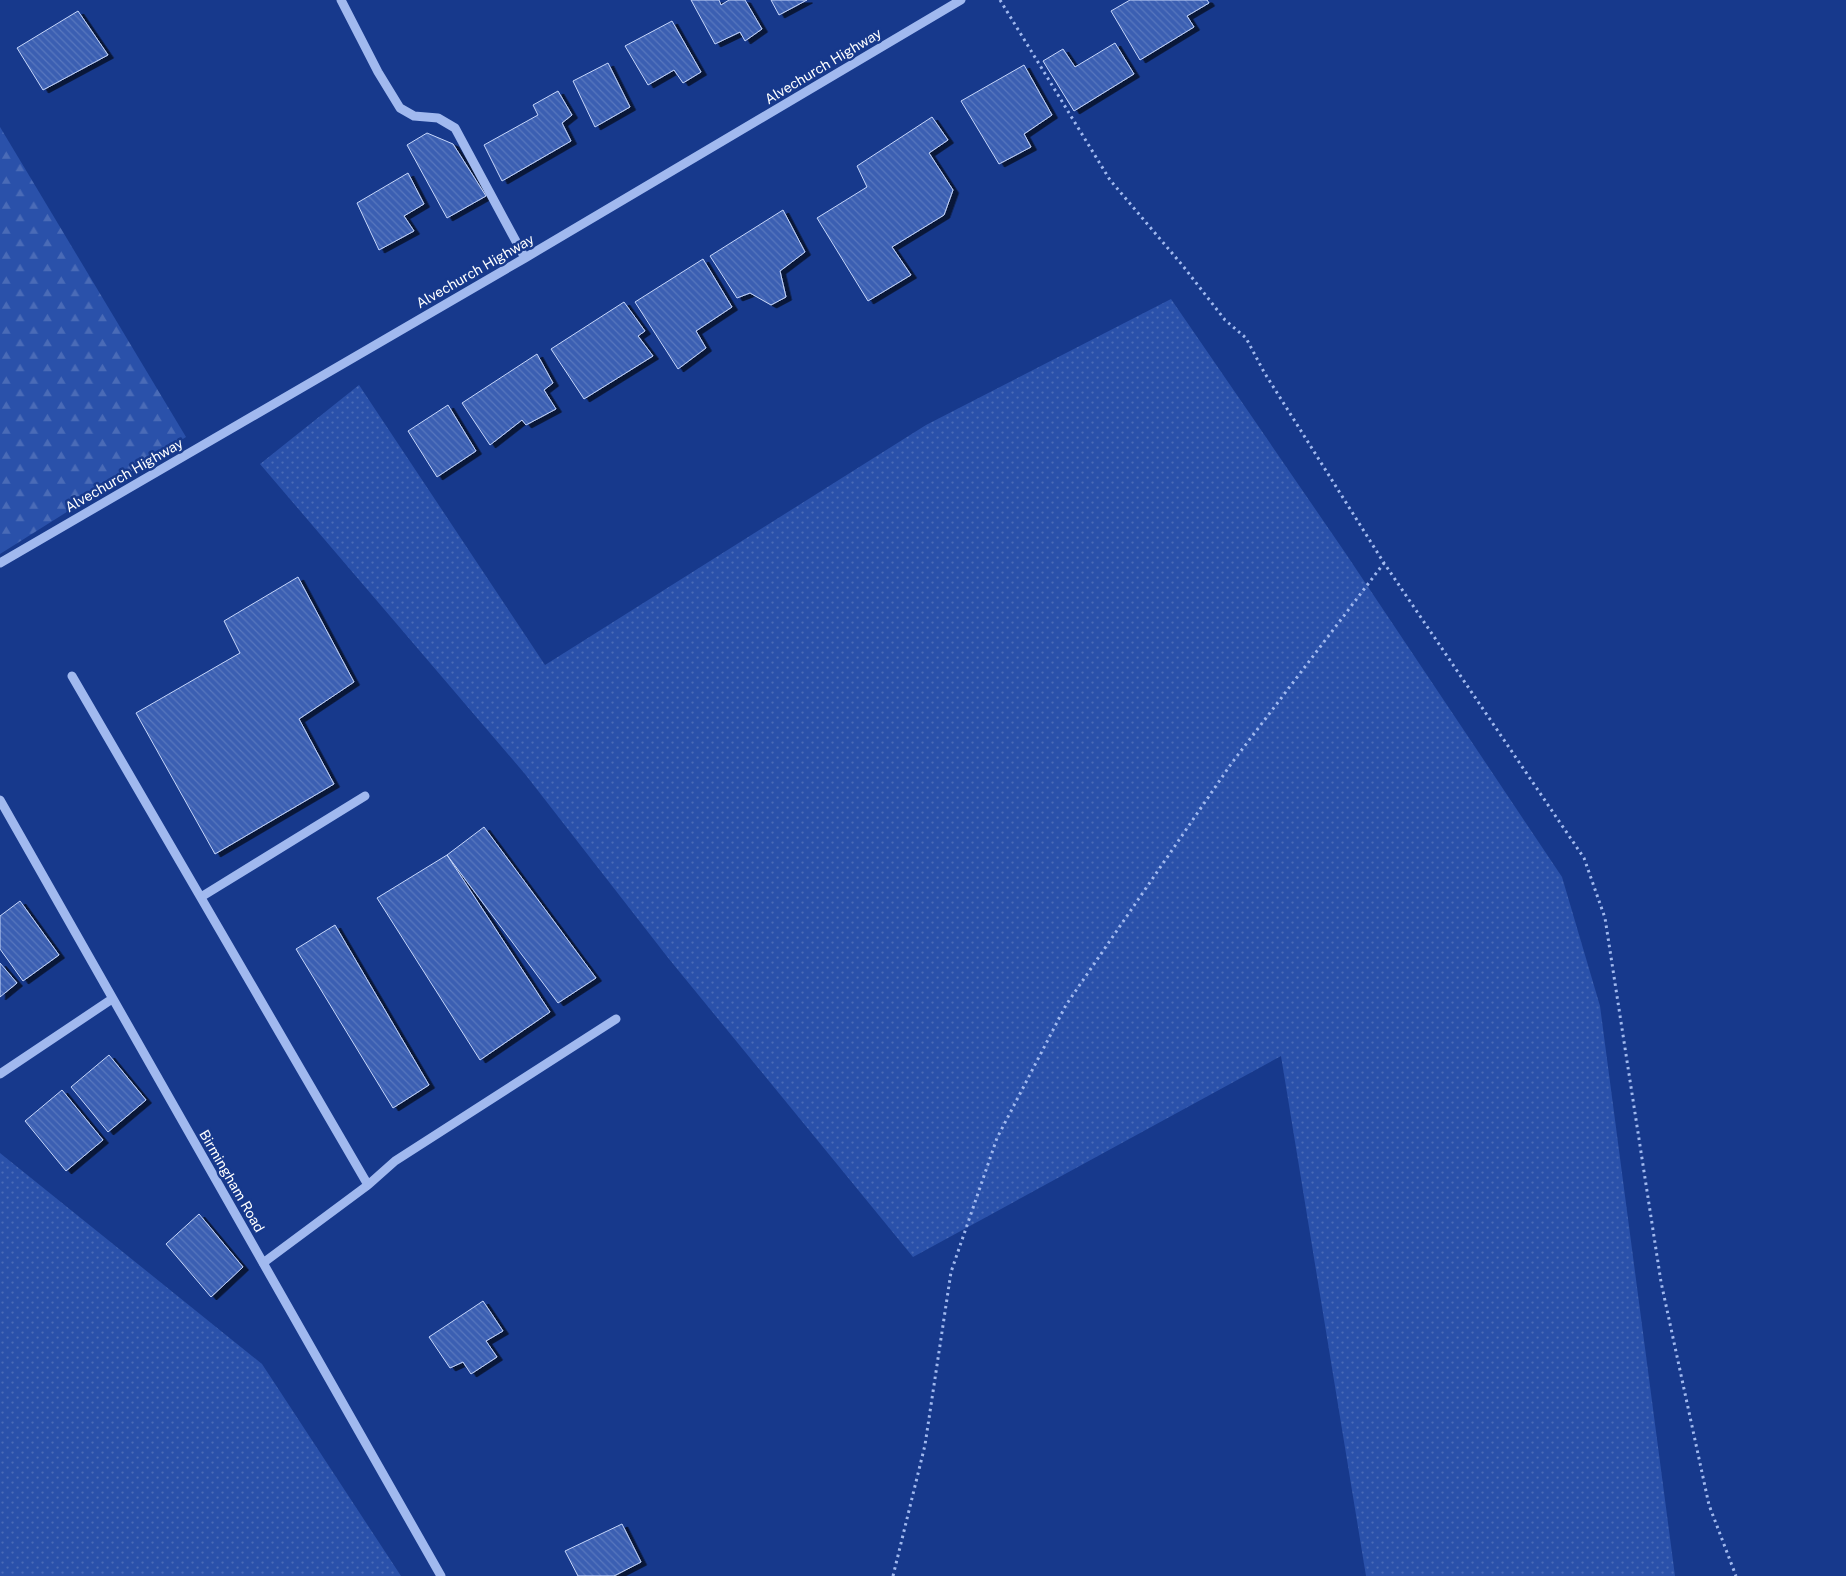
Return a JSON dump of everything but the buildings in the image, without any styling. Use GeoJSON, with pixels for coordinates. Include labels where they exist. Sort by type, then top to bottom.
{"type":"FeatureCollection","features":[{"type":"Feature","properties":{"kind":"street"},"geometry":{"type":"LineString","coordinates":[[341,0],[378,72],[400,108],[414,116],[438,118],[455,128],[525,258]]}},
{"type":"Feature","properties":{"kind":"street","name":"Alvechurch Highway"},"geometry":{"type":"LineString","coordinates":[[0,562],[525,258],[961,0]]}},
{"type":"Feature","properties":{"kind":"street"},"geometry":{"type":"LineString","coordinates":[[72,676],[368,1185]]}},
{"type":"Feature","properties":{"kind":"street"},"geometry":{"type":"LineString","coordinates":[[201,896],[366,796]]}},
{"type":"Feature","properties":{"kind":"street","name":"Birmingham Road"},"geometry":{"type":"LineString","coordinates":[[0,800],[441,1576]]}},
{"type":"Feature","properties":{"kind":"street"},"geometry":{"type":"LineString","coordinates":[[0,1074],[112,999]]}},
{"type":"Feature","properties":{"kind":"street"},"geometry":{"type":"LineString","coordinates":[[263,1263],[368,1185],[395,1161],[616,1019]]}},
{"type":"Feature","properties":{"kind":"path"},"geometry":{"type":"LineString","coordinates":[[1000,0],[1110,180],[1183,266],[1225,320],[1246,338],[1264,372],[1384,563],[1584,858],[1604,918],[1661,1282],[1709,1505],[1736,1576]]}},
{"type":"Feature","properties":{"kind":"path"},"geometry":{"type":"LineString","coordinates":[[893,1576],[925,1445],[951,1272],[997,1138],[1066,1005],[1231,764],[1384,563]]}},
{"type":"Feature","properties":{"kind":"green space"},"geometry":{"type":"Polygon","coordinates":[[[0,127],[186,437],[0,554],[0,127]]]}},
{"type":"Feature","properties":{"kind":"green space"},"geometry":{"type":"Polygon","coordinates":[[[1171,299],[1344,551],[1562,877],[1600,1006],[1675,1576],[1366,1576],[1281,1056],[913,1257],[669,959],[525,774],[260,464],[359,385],[545,665],[926,425],[1171,299]]]}},
{"type":"Feature","properties":{"kind":"green space"},"geometry":{"type":"Polygon","coordinates":[[[0,1153],[262,1364],[401,1576],[0,1576],[0,1153]]]}}]}
